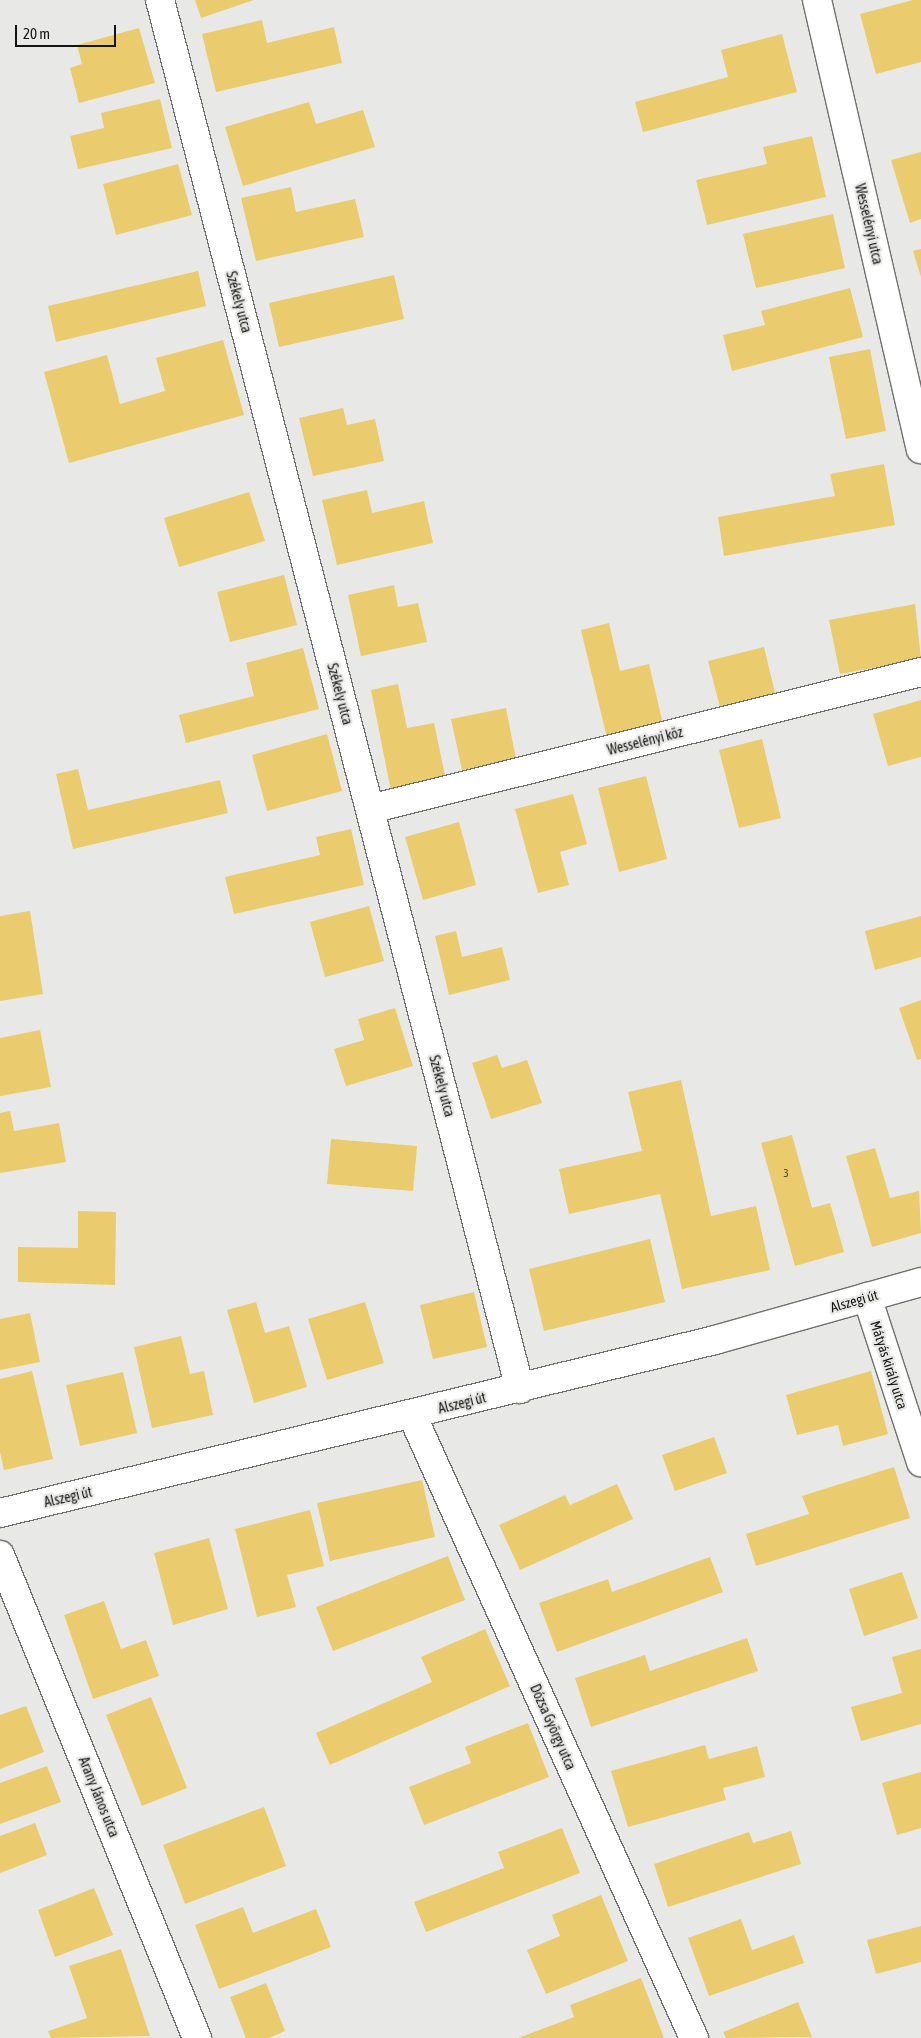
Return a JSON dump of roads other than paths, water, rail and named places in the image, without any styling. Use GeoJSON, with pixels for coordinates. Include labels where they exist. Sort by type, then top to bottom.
{"type":"FeatureCollection","features":[{"type":"Feature","properties":{"kind":"street","name":"Székely utca"},"geometry":{"type":"LineString","coordinates":[[160,0],[520,1389]]}},
{"type":"Feature","properties":{"kind":"street","name":"Wesselényi utca"},"geometry":{"type":"LineString","coordinates":[[817,0],[921,449]]}},
{"type":"Feature","properties":{"kind":"street","name":"Wesselényi köz"},"geometry":{"type":"LineString","coordinates":[[370,809],[921,672]]}},
{"type":"Feature","properties":{"kind":"street","name":"Alszegi út"},"geometry":{"type":"LineString","coordinates":[[0,1514],[520,1389],[921,1282]]}},
{"type":"Feature","properties":{"kind":"street","name":"Mátyás király utca"},"geometry":{"type":"LineString","coordinates":[[867,1297],[921,1462]]}},
{"type":"Feature","properties":{"kind":"street","name":"Dózsa György utca"},"geometry":{"type":"LineString","coordinates":[[412,1416],[694,2038]]}},
{"type":"Feature","properties":{"kind":"street","name":"Arany János utca"},"geometry":{"type":"LineString","coordinates":[[0,1555],[197,2038]]}}]}
